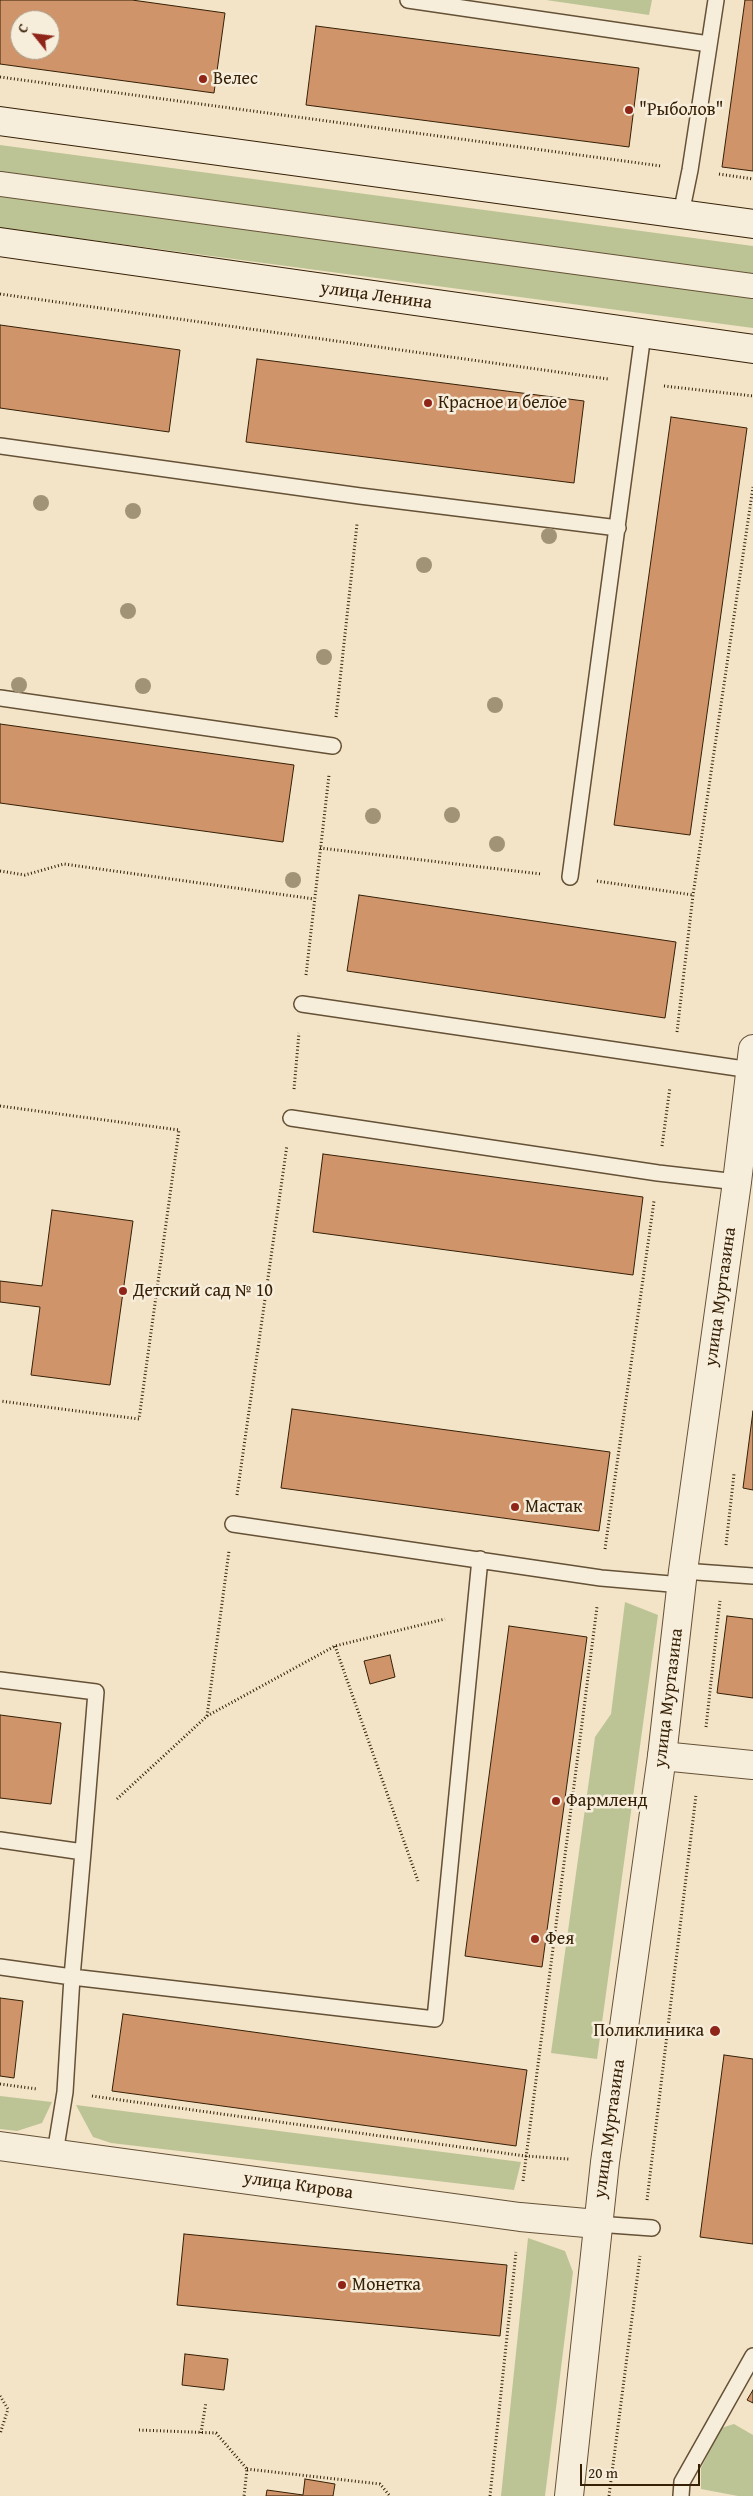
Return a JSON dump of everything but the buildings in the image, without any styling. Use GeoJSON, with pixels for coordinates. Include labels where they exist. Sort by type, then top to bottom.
{"type":"FeatureCollection","features":[{"type":"Feature","properties":{"kind":"street"},"geometry":{"type":"LineString","coordinates":[[0,121],[753,224]]}},
{"type":"Feature","properties":{"kind":"street"},"geometry":{"type":"LineString","coordinates":[[0,184],[753,286]]}},
{"type":"Feature","properties":{"kind":"street","name":"улица Ленина"},"geometry":{"type":"LineString","coordinates":[[0,242],[753,349]]}},
{"type":"Feature","properties":{"kind":"street","name":"улица Муртазина"},"geometry":{"type":"LineString","coordinates":[[569,2496],[597,2224],[662,1756],[682,1578],[752,1060]]}},
{"type":"Feature","properties":{"kind":"street"},"geometry":{"type":"LineString","coordinates":[[662,1756],[753,1765]]}},
{"type":"Feature","properties":{"kind":"street","name":"улица Кирова"},"geometry":{"type":"LineString","coordinates":[[0,2146],[278,2188],[597,2224]]}},
{"type":"Feature","properties":{"kind":"lane"},"geometry":{"type":"LineString","coordinates":[[408,0],[709,44]]}},
{"type":"Feature","properties":{"kind":"lane"},"geometry":{"type":"LineString","coordinates":[[681,214],[690,170],[716,0]]}},
{"type":"Feature","properties":{"kind":"lane"},"geometry":{"type":"LineString","coordinates":[[570,877],[643,334]]}},
{"type":"Feature","properties":{"kind":"lane"},"geometry":{"type":"LineString","coordinates":[[0,446],[360,496],[618,528]]}},
{"type":"Feature","properties":{"kind":"lane"},"geometry":{"type":"LineString","coordinates":[[0,698],[333,746]]}},
{"type":"Feature","properties":{"kind":"lane"},"geometry":{"type":"LineString","coordinates":[[302,1004],[674,1060],[752,1060]]}},
{"type":"Feature","properties":{"kind":"lane"},"geometry":{"type":"LineString","coordinates":[[290,1118],[658,1173],[737,1182]]}},
{"type":"Feature","properties":{"kind":"lane"},"geometry":{"type":"LineString","coordinates":[[233,1524],[601,1578],[682,1578],[723,1574],[753,1576]]}},
{"type":"Feature","properties":{"kind":"lane"},"geometry":{"type":"LineString","coordinates":[[0,1967],[434,2019],[480,1559]]}},
{"type":"Feature","properties":{"kind":"lane"},"geometry":{"type":"LineString","coordinates":[[0,1680],[96,1692],[64,2092],[55,2153]]}},
{"type":"Feature","properties":{"kind":"lane"},"geometry":{"type":"LineString","coordinates":[[0,1840],[83,1852]]}},
{"type":"Feature","properties":{"kind":"lane"},"geometry":{"type":"LineString","coordinates":[[597,2224],[648,2228]]}},
{"type":"Feature","properties":{"kind":"lane"},"geometry":{"type":"LineString","coordinates":[[681,2496],[682,2482],[753,2356]]}},
{"type":"Feature","properties":{"kind":"path"},"geometry":{"type":"LineString","coordinates":[[0,77],[753,179]]}},
{"type":"Feature","properties":{"kind":"path"},"geometry":{"type":"LineString","coordinates":[[0,294],[636,383],[753,396]]}},
{"type":"Feature","properties":{"kind":"path"},"geometry":{"type":"LineString","coordinates":[[490,2496],[525,2156],[601,1578],[674,1060],[693,895],[753,488]]}},
{"type":"Feature","properties":{"kind":"path"},"geometry":{"type":"LineString","coordinates":[[206,1716],[290,1118],[360,496]]}},
{"type":"Feature","properties":{"kind":"path"},"geometry":{"type":"LineString","coordinates":[[320,848],[570,877],[693,895]]}},
{"type":"Feature","properties":{"kind":"path"},"geometry":{"type":"LineString","coordinates":[[0,871],[25,875],[64,864],[314,899]]}},
{"type":"Feature","properties":{"kind":"path"},"geometry":{"type":"LineString","coordinates":[[0,1106],[179,1130],[139,1419],[0,1401]]}},
{"type":"Feature","properties":{"kind":"path"},"geometry":{"type":"LineString","coordinates":[[609,2496],[648,2228],[652,2168],[689,1841],[702,1760],[735,1467]]}},
{"type":"Feature","properties":{"kind":"path"},"geometry":{"type":"LineString","coordinates":[[86,1827],[206,1716],[335,1646],[476,1612]]}},
{"type":"Feature","properties":{"kind":"path"},"geometry":{"type":"LineString","coordinates":[[335,1646],[422,1891]]}},
{"type":"Feature","properties":{"kind":"path"},"geometry":{"type":"LineString","coordinates":[[0,2084],[525,2156],[605,2162],[652,2168]]}},
{"type":"Feature","properties":{"kind":"path"},"geometry":{"type":"LineString","coordinates":[[0,2396],[8,2408],[0,2434]]}},
{"type":"Feature","properties":{"kind":"path"},"geometry":{"type":"LineString","coordinates":[[201,2433],[206,2402]]}},
{"type":"Feature","properties":{"kind":"path"},"geometry":{"type":"LineString","coordinates":[[139,2430],[216,2433],[247,2469],[380,2484],[390,2496]]}},
{"type":"Feature","properties":{"kind":"path"},"geometry":{"type":"LineString","coordinates":[[244,2496],[247,2469]]}},
{"type":"Feature","properties":{"kind":"green space"},"geometry":{"type":"Polygon","coordinates":[[[546,0],[652,0],[649,15],[546,0]]]}},
{"type":"Feature","properties":{"kind":"green space"},"geometry":{"type":"Polygon","coordinates":[[[0,145],[753,246],[753,276],[0,176],[0,145]]]}},
{"type":"Feature","properties":{"kind":"green space"},"geometry":{"type":"Polygon","coordinates":[[[0,195],[753,295],[753,328],[0,228],[0,195]]]}},
{"type":"Feature","properties":{"kind":"green space"},"geometry":{"type":"Polygon","coordinates":[[[625,1602],[658,1615],[597,2059],[551,2053],[595,1737],[611,1714],[625,1602]]]}},
{"type":"Feature","properties":{"kind":"green space"},"geometry":{"type":"Polygon","coordinates":[[[0,2096],[52,2102],[42,2123],[17,2131],[0,2129],[0,2096]]]}},
{"type":"Feature","properties":{"kind":"green space"},"geometry":{"type":"Polygon","coordinates":[[[76,2105],[521,2162],[514,2190],[111,2143],[93,2137],[76,2105]]]}},
{"type":"Feature","properties":{"kind":"green space"},"geometry":{"type":"Polygon","coordinates":[[[528,2238],[565,2251],[573,2272],[545,2496],[501,2496],[528,2238]]]}},
{"type":"Feature","properties":{"kind":"green space"},"geometry":{"type":"Polygon","coordinates":[[[734,2424],[753,2435],[753,2496],[738,2496],[701,2489],[701,2468],[721,2428],[734,2424]]]}},
{"type":"Feature","properties":{"kind":"place","name":"Велес"},"geometry":{"type":"Point","coordinates":[203,79]}},
{"type":"Feature","properties":{"kind":"place","name":"\"Рыболов\""},"geometry":{"type":"Point","coordinates":[629,110]}},
{"type":"Feature","properties":{"kind":"place","name":"Красное и белое"},"geometry":{"type":"Point","coordinates":[428,403]}},
{"type":"Feature","properties":{"kind":"place","name":"Детский сад № 10"},"geometry":{"type":"Point","coordinates":[123,1291]}},
{"type":"Feature","properties":{"kind":"place","name":"Мастак"},"geometry":{"type":"Point","coordinates":[515,1507]}},
{"type":"Feature","properties":{"kind":"place","name":"Фармленд"},"geometry":{"type":"Point","coordinates":[556,1801]}},
{"type":"Feature","properties":{"kind":"place","name":"Фея"},"geometry":{"type":"Point","coordinates":[535,1939]}},
{"type":"Feature","properties":{"kind":"place","name":"Поликлиника"},"geometry":{"type":"Point","coordinates":[715,2031]}},
{"type":"Feature","properties":{"kind":"place","name":"Монетка"},"geometry":{"type":"Point","coordinates":[342,2285]}}]}
